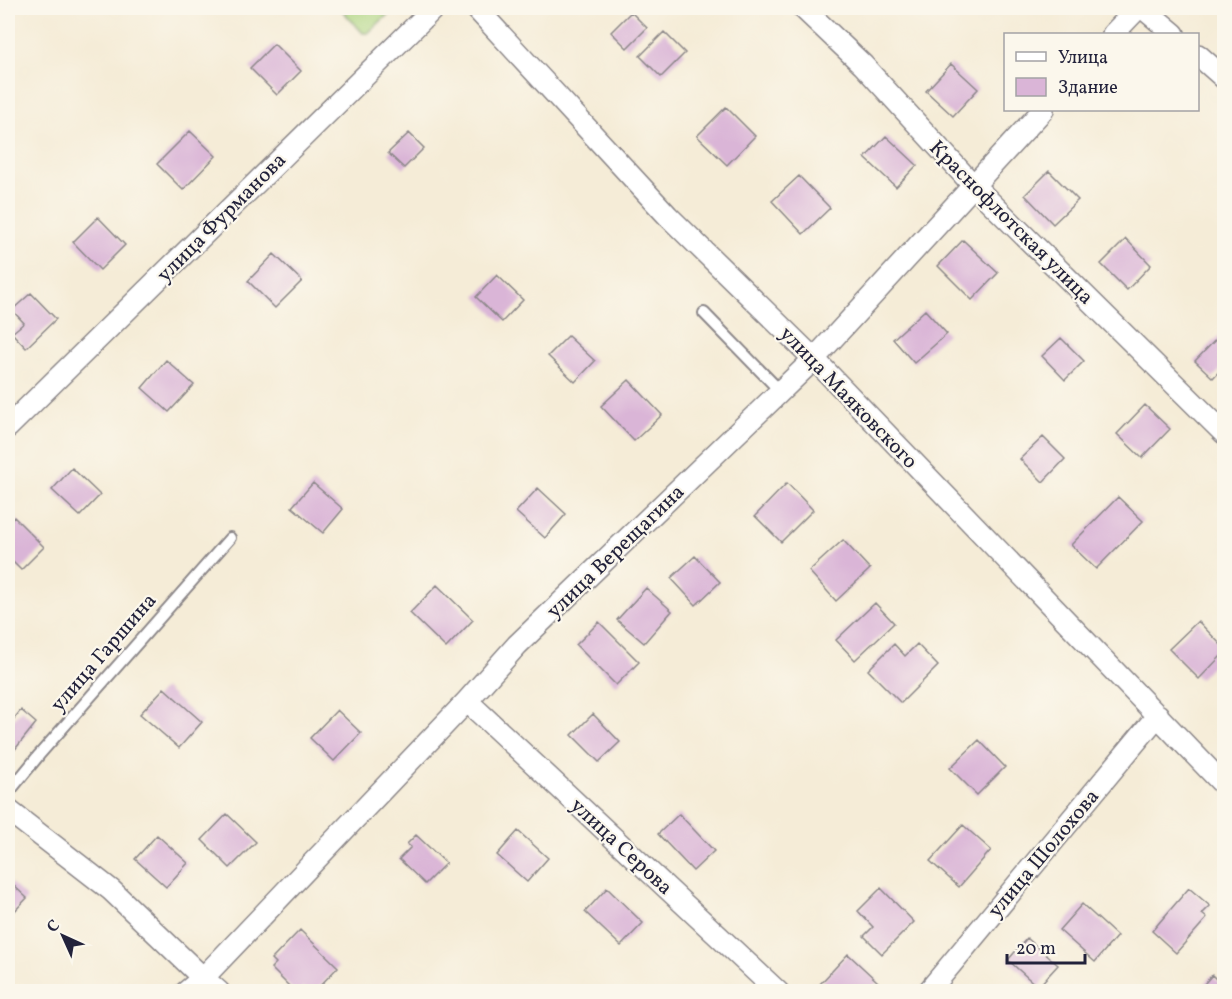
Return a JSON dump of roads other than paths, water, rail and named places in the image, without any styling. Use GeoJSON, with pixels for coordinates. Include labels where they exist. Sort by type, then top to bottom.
{"type":"FeatureCollection","features":[{"type":"Feature","properties":{"kind":"street","name":"улица Фурманова"},"geometry":{"type":"LineString","coordinates":[[8,427],[434,8]]}},
{"type":"Feature","properties":{"kind":"street","name":"улица Маяковского"},"geometry":{"type":"LineString","coordinates":[[476,8],[668,216],[814,359],[1224,784]]}},
{"type":"Feature","properties":{"kind":"street","name":"Краснофлотская улица"},"geometry":{"type":"LineString","coordinates":[[803,8],[863,65],[973,185],[1224,433]]}},
{"type":"Feature","properties":{"kind":"street"},"geometry":{"type":"LineString","coordinates":[[1114,33],[1138,8]]}},
{"type":"Feature","properties":{"kind":"street"},"geometry":{"type":"LineString","coordinates":[[1143,8],[1173,33]]}},
{"type":"Feature","properties":{"kind":"street"},"geometry":{"type":"LineString","coordinates":[[1199,57],[1224,78]]}},
{"type":"Feature","properties":{"kind":"street","name":"улица Верещагина"},"geometry":{"type":"LineString","coordinates":[[186,992],[203,978],[467,701],[517,645],[782,392],[1042,111]]}},
{"type":"Feature","properties":{"kind":"street","name":"улица Серова"},"geometry":{"type":"LineString","coordinates":[[467,701],[778,992]]}},
{"type":"Feature","properties":{"kind":"street","name":"улица Шолохова"},"geometry":{"type":"LineString","coordinates":[[928,992],[1158,716]]}},
{"type":"Feature","properties":{"kind":"street"},"geometry":{"type":"LineString","coordinates":[[8,810],[111,890],[219,992]]}},
{"type":"Feature","properties":{"kind":"lane"},"geometry":{"type":"LineString","coordinates":[[704,313],[782,392]]}},
{"type":"Feature","properties":{"kind":"lane","name":"улица Гаршина"},"geometry":{"type":"LineString","coordinates":[[8,793],[39,754],[230,538]]}}]}
